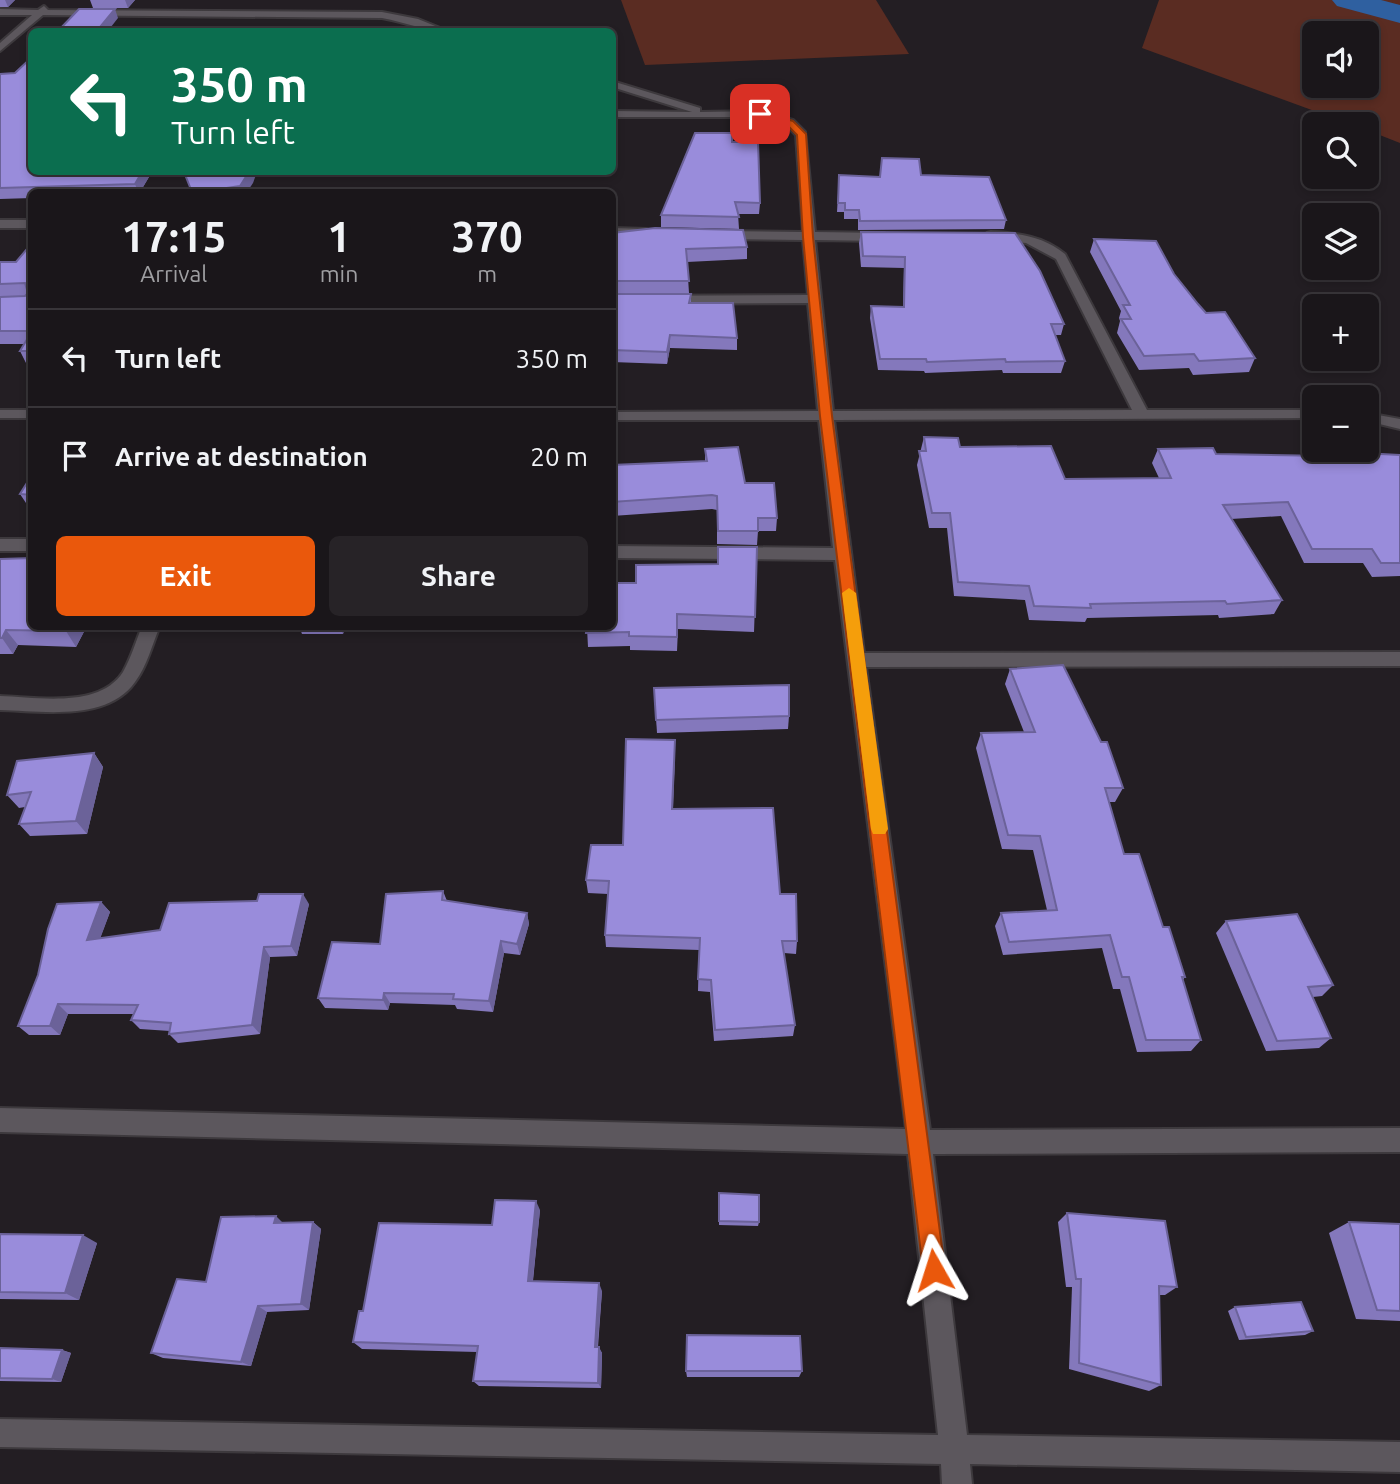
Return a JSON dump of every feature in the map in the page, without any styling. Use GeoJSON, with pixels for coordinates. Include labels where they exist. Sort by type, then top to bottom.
{"type":"FeatureCollection","features":[{"type":"Feature","properties":{"kind":"street"},"geometry":{"type":"LineString","coordinates":[[0,48],[53,0]]}},
{"type":"Feature","properties":{"kind":"street"},"geometry":{"type":"LineString","coordinates":[[0,12],[382,15],[435,28]]}},
{"type":"Feature","properties":{"kind":"street"},"geometry":{"type":"LineString","coordinates":[[616,85],[707,114]]}},
{"type":"Feature","properties":{"kind":"street"},"geometry":{"type":"LineString","coordinates":[[616,114],[658,117],[760,114],[776,116],[789,122],[802,134],[808,237],[826,416],[920,1142],[957,1484]]}},
{"type":"Feature","properties":{"kind":"street"},"geometry":{"type":"LineString","coordinates":[[0,224],[28,224]]}},
{"type":"Feature","properties":{"kind":"street"},"geometry":{"type":"LineString","coordinates":[[616,232],[654,233]]}},
{"type":"Feature","properties":{"kind":"street"},"geometry":{"type":"LineString","coordinates":[[710,235],[900,236]]}},
{"type":"Feature","properties":{"kind":"street"},"geometry":{"type":"LineString","coordinates":[[979,236],[1031,238],[1049,246],[1061,257],[1142,413]]}},
{"type":"Feature","properties":{"kind":"street"},"geometry":{"type":"LineString","coordinates":[[616,300],[814,299]]}},
{"type":"Feature","properties":{"kind":"street"},"geometry":{"type":"LineString","coordinates":[[0,414],[28,414]]}},
{"type":"Feature","properties":{"kind":"street"},"geometry":{"type":"LineString","coordinates":[[616,416],[1302,414]]}},
{"type":"Feature","properties":{"kind":"street"},"geometry":{"type":"LineString","coordinates":[[1379,420],[1400,424]]}},
{"type":"Feature","properties":{"kind":"street"},"geometry":{"type":"LineString","coordinates":[[0,545],[28,545]]}},
{"type":"Feature","properties":{"kind":"street"},"geometry":{"type":"LineString","coordinates":[[616,552],[844,554]]}},
{"type":"Feature","properties":{"kind":"street"},"geometry":{"type":"LineString","coordinates":[[0,703],[96,702],[112,696],[128,679],[149,630]]}},
{"type":"Feature","properties":{"kind":"street"},"geometry":{"type":"LineString","coordinates":[[858,660],[1400,659]]}},
{"type":"Feature","properties":{"kind":"street"},"geometry":{"type":"LineString","coordinates":[[0,1120],[920,1142],[1400,1140]]}},
{"type":"Feature","properties":{"kind":"street"},"geometry":{"type":"LineString","coordinates":[[0,1433],[1400,1457]]}},
{"type":"Feature","properties":{"kind":"shaded area"},"geometry":{"type":"Polygon","coordinates":[[[621,0],[876,0],[909,54],[645,65],[621,0]]]}},
{"type":"Feature","properties":{"kind":"shaded area"},"geometry":{"type":"Polygon","coordinates":[[[1159,0],[1400,0],[1400,143],[1379,135],[1379,112],[1317,112],[1142,48],[1159,0]]]}},
{"type":"Feature","properties":{"kind":"building"},"geometry":{"type":"Polygon","coordinates":[[[79,9],[115,9],[99,28],[61,28],[79,9]]]}},
{"type":"Feature","properties":{"kind":"building"},"geometry":{"type":"Polygon","coordinates":[[[28,61],[28,175],[140,175],[135,184],[0,188],[0,74],[15,73],[28,61]]]}},
{"type":"Feature","properties":{"kind":"building"},"geometry":{"type":"Polygon","coordinates":[[[695,133],[732,133],[732,142],[758,142],[760,203],[735,202],[739,217],[661,215],[695,133]]]}},
{"type":"Feature","properties":{"kind":"building"},"geometry":{"type":"Polygon","coordinates":[[[882,158],[919,159],[921,175],[989,177],[1006,220],[860,221],[859,210],[845,210],[845,203],[838,203],[839,175],[880,177],[882,158]]]}},
{"type":"Feature","properties":{"kind":"building"},"geometry":{"type":"Polygon","coordinates":[[[185,175],[247,175],[240,186],[191,189],[185,175]]]}},
{"type":"Feature","properties":{"kind":"building"},"geometry":{"type":"Polygon","coordinates":[[[655,228],[743,230],[747,247],[686,249],[689,281],[616,281],[616,233],[655,228]]]}},
{"type":"Feature","properties":{"kind":"building"},"geometry":{"type":"Polygon","coordinates":[[[861,232],[1015,233],[1040,271],[1064,324],[1051,324],[1065,361],[1006,362],[1005,359],[927,362],[926,359],[880,359],[871,306],[904,307],[905,257],[863,256],[861,232]]]}},
{"type":"Feature","properties":{"kind":"building"},"geometry":{"type":"Polygon","coordinates":[[[1094,239],[1156,241],[1174,274],[1198,304],[1206,313],[1225,312],[1255,358],[1199,361],[1194,354],[1144,356],[1121,319],[1131,319],[1123,305],[1130,305],[1094,239]]]}},
{"type":"Feature","properties":{"kind":"building"},"geometry":{"type":"Polygon","coordinates":[[[28,248],[28,293],[25,283],[0,284],[0,262],[16,262],[28,248]]]}},
{"type":"Feature","properties":{"kind":"building"},"geometry":{"type":"Polygon","coordinates":[[[28,293],[28,331],[0,331],[0,297],[25,296],[28,293]]]}},
{"type":"Feature","properties":{"kind":"building"},"geometry":{"type":"Polygon","coordinates":[[[616,294],[691,294],[689,303],[733,303],[737,338],[670,335],[667,352],[616,350],[616,294]]]}},
{"type":"Feature","properties":{"kind":"building"},"geometry":{"type":"Polygon","coordinates":[[[28,338],[28,351],[20,351],[28,338]]]}},
{"type":"Feature","properties":{"kind":"building"},"geometry":{"type":"Polygon","coordinates":[[[924,437],[958,438],[960,447],[1051,446],[1065,479],[1171,478],[1158,449],[1213,448],[1216,454],[1302,456],[1302,462],[1379,462],[1379,454],[1400,455],[1400,563],[1381,563],[1372,549],[1312,549],[1288,502],[1223,505],[1282,600],[1227,604],[1225,601],[1090,604],[1091,608],[1034,606],[1029,586],[958,582],[950,513],[932,513],[919,451],[926,451],[924,437]]]}},
{"type":"Feature","properties":{"kind":"building"},"geometry":{"type":"Polygon","coordinates":[[[738,447],[745,483],[774,483],[777,518],[758,518],[758,531],[718,531],[717,496],[616,502],[616,465],[707,461],[705,449],[738,447]]]}},
{"type":"Feature","properties":{"kind":"building"},"geometry":{"type":"Polygon","coordinates":[[[28,481],[28,495],[20,494],[28,481]]]}},
{"type":"Feature","properties":{"kind":"building"},"geometry":{"type":"Polygon","coordinates":[[[718,547],[757,547],[755,617],[677,614],[677,637],[629,636],[629,632],[586,633],[586,630],[616,630],[616,583],[636,583],[636,565],[718,564],[718,547]]]}},
{"type":"Feature","properties":{"kind":"building"},"geometry":{"type":"Polygon","coordinates":[[[28,558],[28,630],[66,631],[6,630],[0,638],[0,559],[28,558]]]}},
{"type":"Feature","properties":{"kind":"building"},"geometry":{"type":"Polygon","coordinates":[[[1063,665],[1101,742],[1107,742],[1123,788],[1105,788],[1124,854],[1139,854],[1163,927],[1169,927],[1201,1040],[1146,1040],[1129,977],[1122,977],[1110,935],[1009,942],[1001,913],[1057,910],[1040,836],[1008,835],[981,733],[1035,732],[1010,669],[1063,665]]]}},
{"type":"Feature","properties":{"kind":"building"},"geometry":{"type":"Polygon","coordinates":[[[789,685],[789,716],[656,720],[654,688],[789,685]]]}},
{"type":"Feature","properties":{"kind":"building"},"geometry":{"type":"Polygon","coordinates":[[[626,739],[675,740],[672,809],[773,808],[780,894],[796,894],[797,941],[782,941],[795,1025],[715,1030],[711,980],[698,979],[700,938],[605,935],[609,881],[586,880],[591,845],[623,845],[626,739]]]}},
{"type":"Feature","properties":{"kind":"building"},"geometry":{"type":"Polygon","coordinates":[[[94,753],[76,821],[19,824],[31,792],[7,795],[17,761],[94,753]]]}},
{"type":"Feature","properties":{"kind":"building"},"geometry":{"type":"Polygon","coordinates":[[[443,891],[442,900],[527,913],[517,944],[501,941],[489,1001],[453,999],[454,994],[384,993],[383,1000],[318,998],[332,942],[380,944],[386,894],[443,891]]]}},
{"type":"Feature","properties":{"kind":"building"},"geometry":{"type":"Polygon","coordinates":[[[259,894],[303,894],[291,946],[264,947],[252,1025],[169,1034],[171,1023],[131,1020],[138,1005],[58,1004],[50,1026],[18,1026],[38,975],[48,929],[57,904],[101,902],[87,940],[160,930],[169,903],[257,901],[259,894]]]}},
{"type":"Feature","properties":{"kind":"building"},"geometry":{"type":"Polygon","coordinates":[[[1297,914],[1333,985],[1308,987],[1331,1038],[1277,1041],[1226,921],[1297,914]]]}},
{"type":"Feature","properties":{"kind":"building"},"geometry":{"type":"Polygon","coordinates":[[[719,1193],[759,1195],[759,1222],[719,1221],[719,1193]]]}},
{"type":"Feature","properties":{"kind":"building"},"geometry":{"type":"Polygon","coordinates":[[[495,1200],[536,1201],[528,1281],[599,1283],[595,1347],[599,1347],[598,1383],[473,1381],[478,1346],[353,1342],[359,1311],[363,1311],[379,1223],[492,1225],[495,1200]]]}},
{"type":"Feature","properties":{"kind":"building"},"geometry":{"type":"Polygon","coordinates":[[[1067,1213],[1165,1221],[1177,1287],[1159,1286],[1161,1385],[1079,1363],[1081,1279],[1076,1279],[1067,1213]]]}},
{"type":"Feature","properties":{"kind":"building"},"geometry":{"type":"Polygon","coordinates":[[[276,1216],[274,1223],[313,1222],[301,1304],[258,1306],[241,1362],[151,1353],[177,1279],[206,1282],[221,1217],[276,1216]]]}},
{"type":"Feature","properties":{"kind":"building"},"geometry":{"type":"Polygon","coordinates":[[[1349,1222],[1400,1224],[1400,1311],[1377,1310],[1349,1222]]]}},
{"type":"Feature","properties":{"kind":"building"},"geometry":{"type":"Polygon","coordinates":[[[0,1234],[83,1235],[65,1293],[0,1292],[0,1234]]]}},
{"type":"Feature","properties":{"kind":"building"},"geometry":{"type":"Polygon","coordinates":[[[1301,1302],[1313,1331],[1246,1337],[1235,1307],[1301,1302]]]}},
{"type":"Feature","properties":{"kind":"building"},"geometry":{"type":"Polygon","coordinates":[[[687,1335],[800,1336],[802,1371],[686,1371],[687,1335]]]}},
{"type":"Feature","properties":{"kind":"building"},"geometry":{"type":"Polygon","coordinates":[[[0,1348],[62,1350],[52,1379],[0,1378],[0,1348]]]}},
{"type":"Feature","properties":{"kind":"waterway"},"geometry":{"type":"LineString","coordinates":[[1347,0],[1400,14]]}},
{"type":"Feature","properties":{"kind":"slow traffic"},"geometry":{"type":"LineString","coordinates":[[849,593],[879,829]]}},
{"type":"Feature","properties":{"kind":"route"},"geometry":{"type":"LineString","coordinates":[[760,114],[776,116],[789,122],[802,134],[808,237],[826,416],[920,1142],[934,1270]]}}]}
